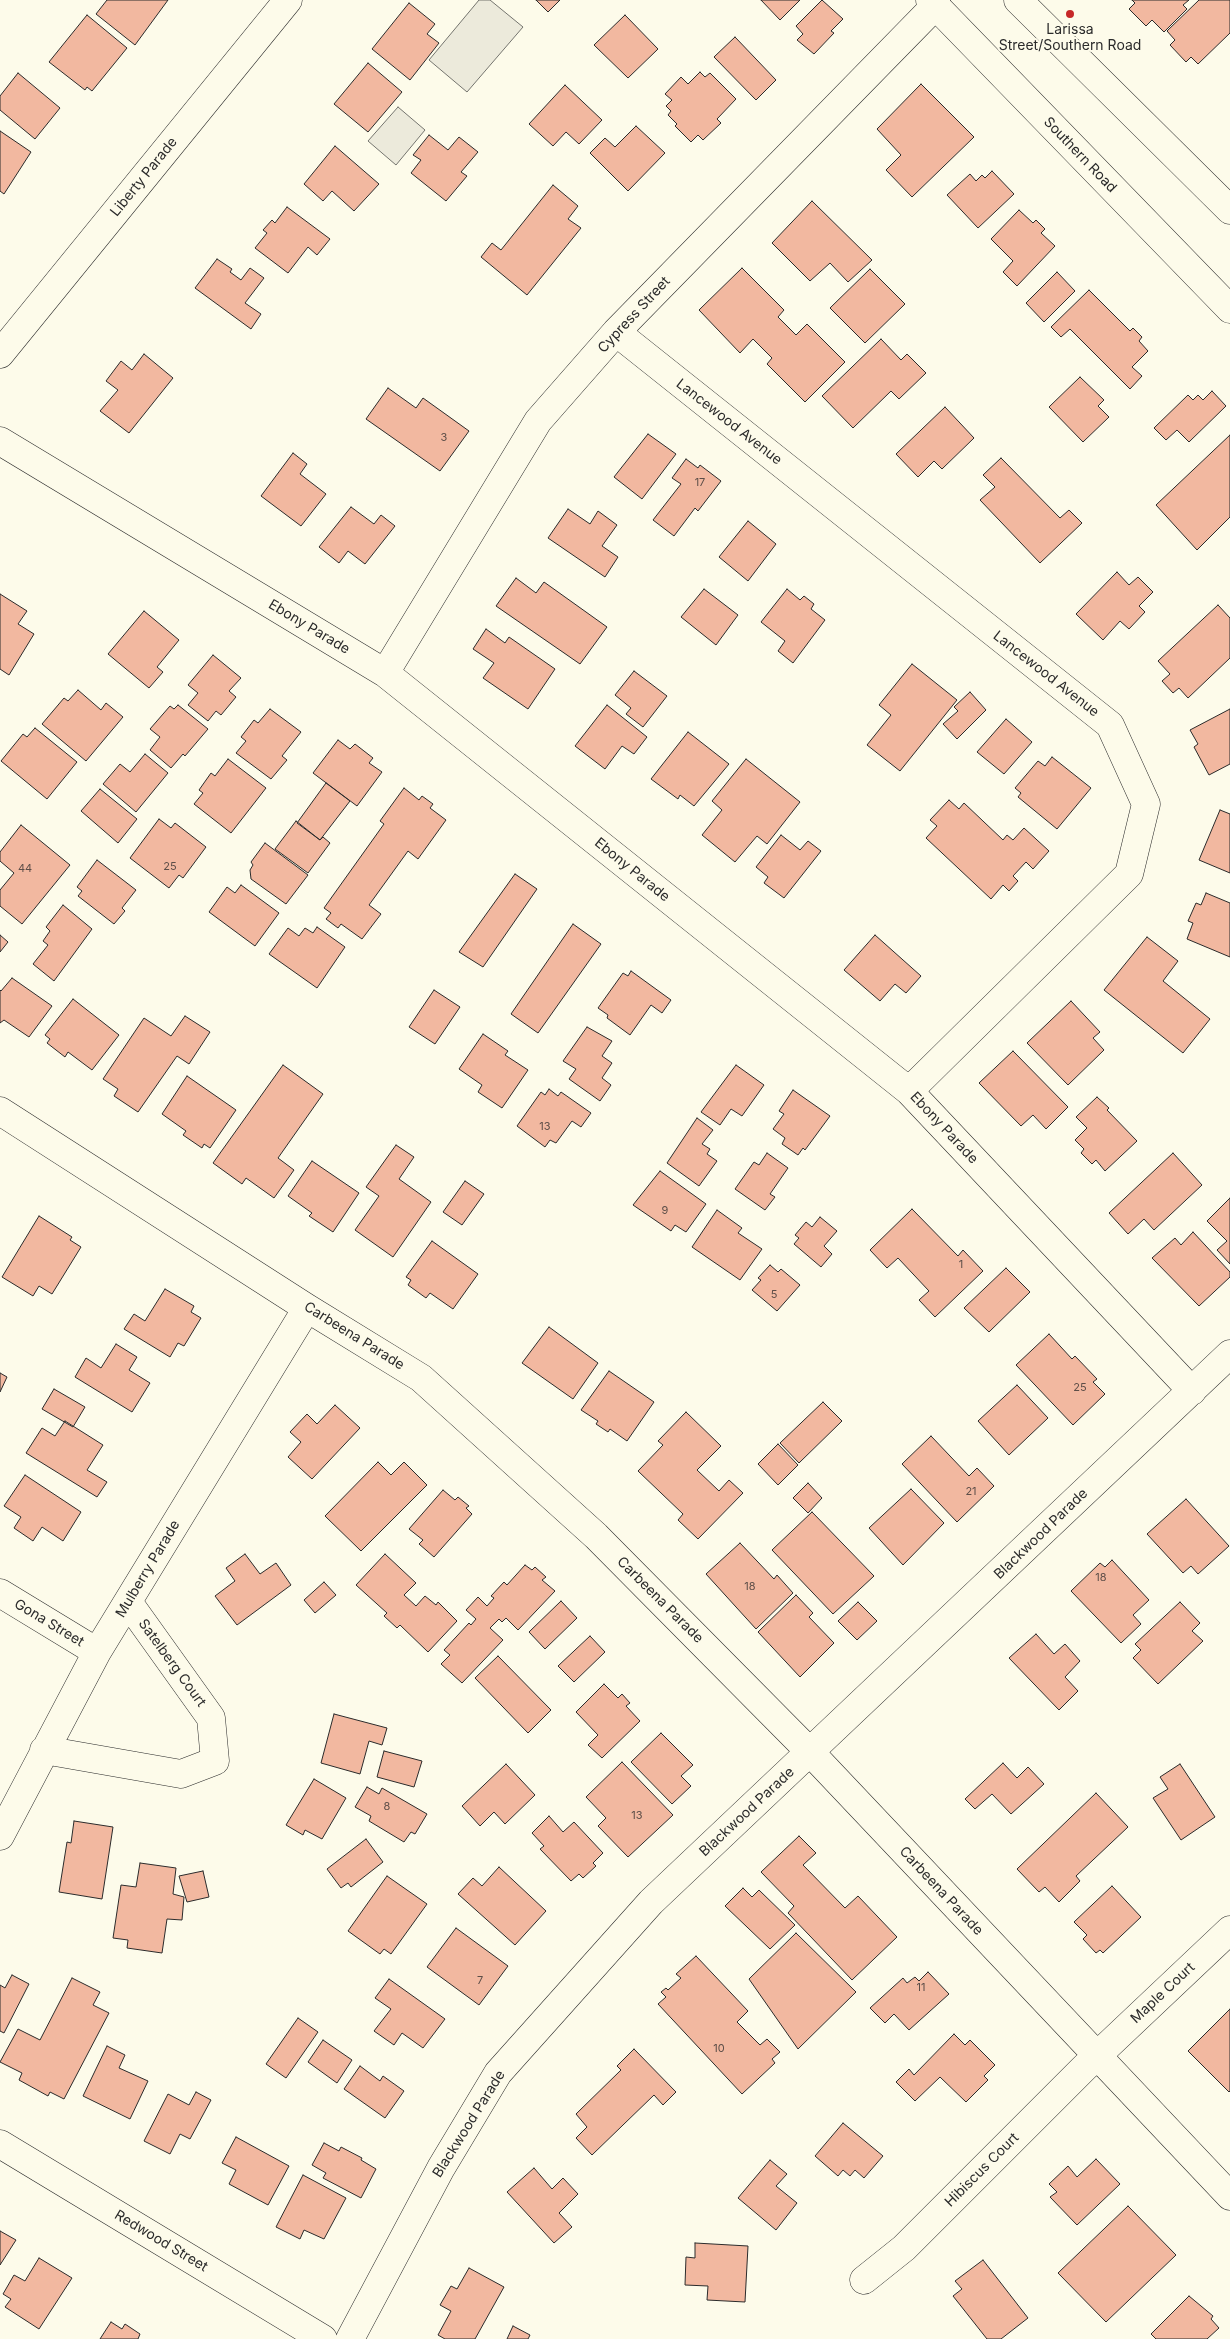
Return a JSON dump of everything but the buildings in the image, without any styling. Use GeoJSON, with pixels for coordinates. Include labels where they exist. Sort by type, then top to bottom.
{"type":"FeatureCollection","features":[{"type":"Feature","properties":{"kind":"street","name":"Liberty Parade"},"geometry":{"type":"LineString","coordinates":[[0,354],[288,0]]}},
{"type":"Feature","properties":{"kind":"street"},"geometry":{"type":"LineString","coordinates":[[1018,0],[1230,210]]}},
{"type":"Feature","properties":{"kind":"street","name":"Southern Road"},"geometry":{"type":"LineString","coordinates":[[934,2],[1230,309]]}},
{"type":"Feature","properties":{"kind":"street","name":"Cypress Street"},"geometry":{"type":"LineString","coordinates":[[386,673],[538,421],[616,332],[934,2]]}},
{"type":"Feature","properties":{"kind":"street","name":"Lancewood Avenue"},"geometry":{"type":"LineString","coordinates":[[616,332],[1110,725],[1146,804],[1129,874],[910,1091]]}},
{"type":"Feature","properties":{"kind":"street","name":"Ebony Parade"},"geometry":{"type":"LineString","coordinates":[[0,442],[386,673],[910,1091],[1192,1391]]}},
{"type":"Feature","properties":{"kind":"street","name":"Carbeena Parade"},"geometry":{"type":"LineString","coordinates":[[0,1110],[308,1308],[421,1378],[596,1536],[811,1753],[1230,2196]]}},
{"type":"Feature","properties":{"kind":"street","name":"Mulberry Parade"},"geometry":{"type":"LineString","coordinates":[[0,1836],[97,1652],[308,1308]]}},
{"type":"Feature","properties":{"kind":"street","name":"Blackwood Parade"},"geometry":{"type":"LineString","coordinates":[[350,2339],[441,2168],[498,2073],[652,1902],[1230,1354]]}},
{"type":"Feature","properties":{"kind":"street","name":"Gona Street"},"geometry":{"type":"LineString","coordinates":[[0,1593],[97,1652]]}},
{"type":"Feature","properties":{"kind":"street","name":"Satelberg Court"},"geometry":{"type":"LineString","coordinates":[[44,1750],[181,1774],[215,1761],[211,1718],[128,1602]]}},
{"type":"Feature","properties":{"kind":"street","name":"Maple Court"},"geometry":{"type":"LineString","coordinates":[[1096,2056],[1230,1930]]}},
{"type":"Feature","properties":{"kind":"street","name":"Hibiscus Court"},"geometry":{"type":"LineString","coordinates":[[864,2280],[904,2248],[1096,2056]]}},
{"type":"Feature","properties":{"kind":"street","name":"Redwood Street"},"geometry":{"type":"LineString","coordinates":[[0,2144],[323,2339]]}},
{"type":"Feature","properties":{"kind":"shaded area"},"geometry":{"type":"Polygon","coordinates":[[[479,0],[490,0],[523,27],[467,92],[429,60],[479,0]]]}},
{"type":"Feature","properties":{"kind":"shaded area"},"geometry":{"type":"Polygon","coordinates":[[[398,107],[425,130],[396,165],[368,141],[398,107]]]}},
{"type":"Feature","properties":{"kind":"place","name":"Larissa Street/Southern Road"},"geometry":{"type":"Point","coordinates":[1070,14]}}]}
